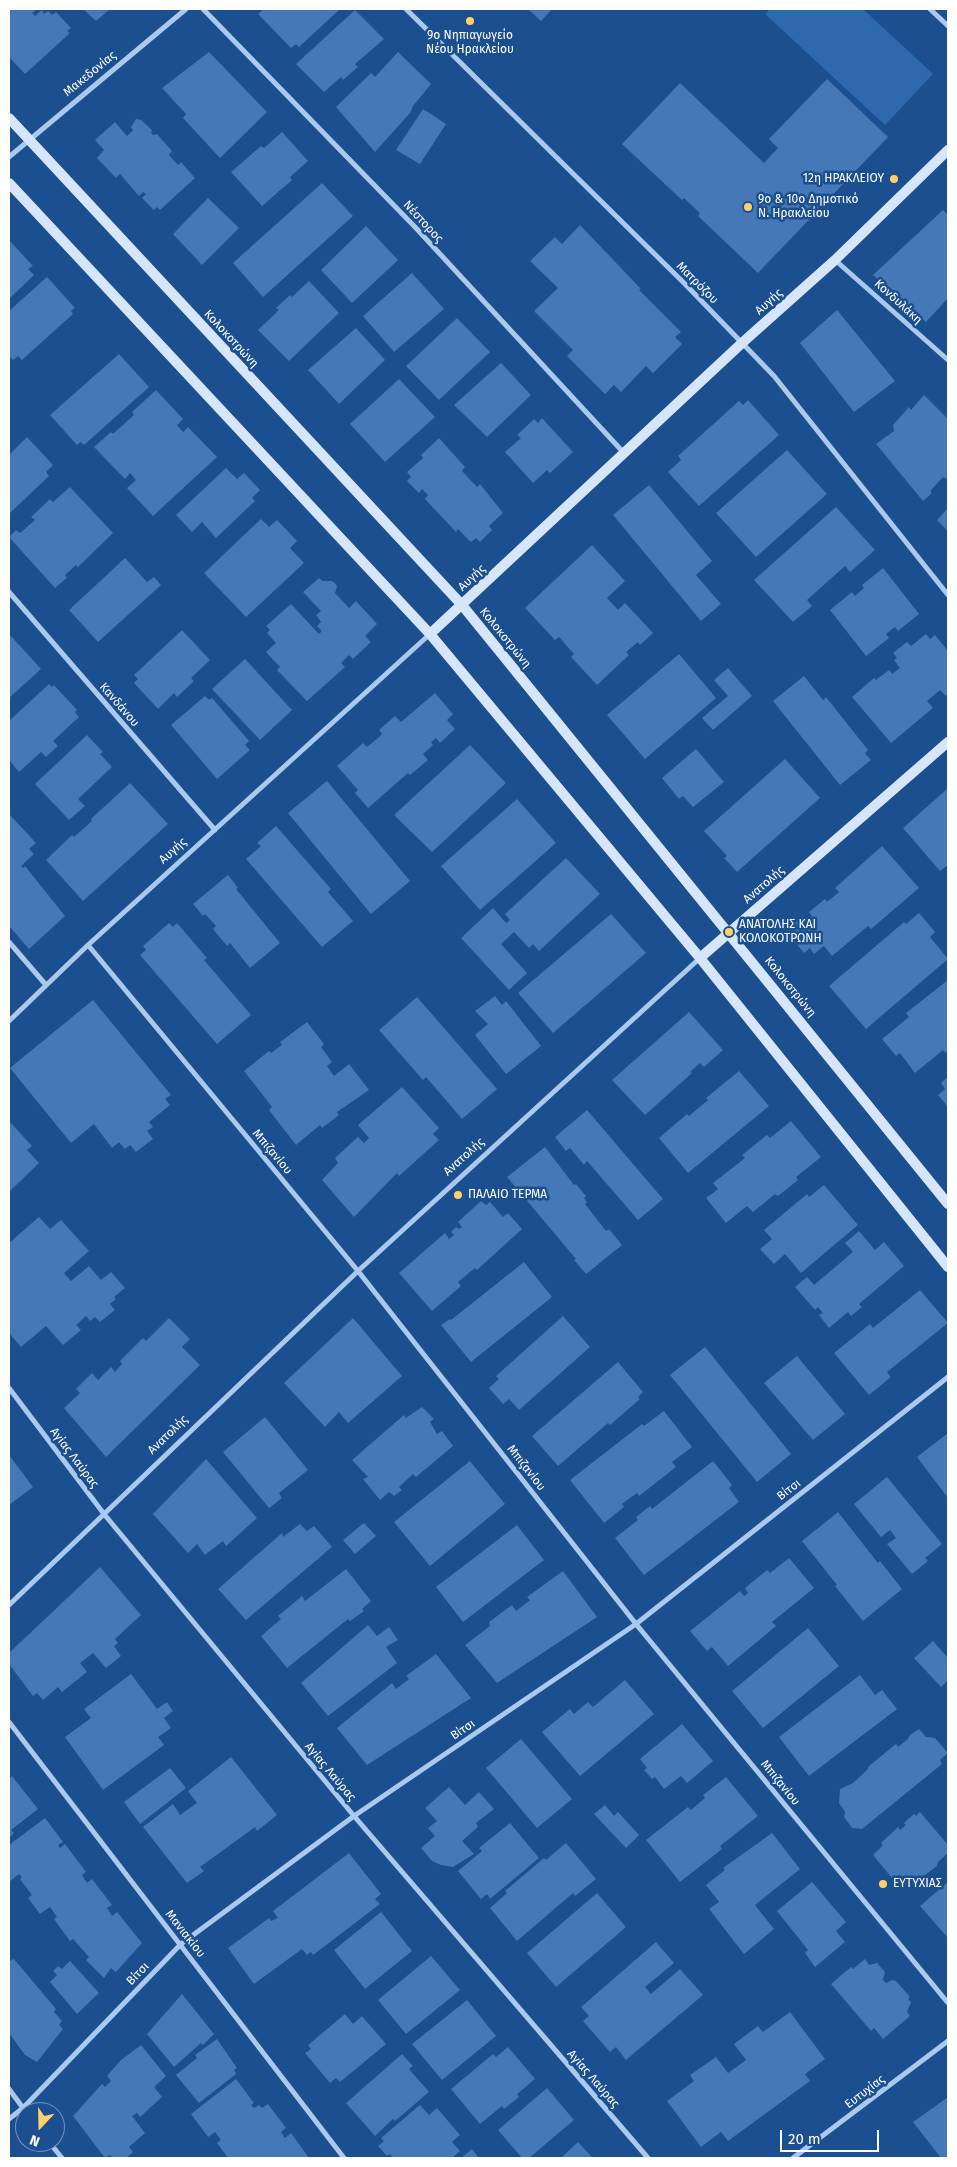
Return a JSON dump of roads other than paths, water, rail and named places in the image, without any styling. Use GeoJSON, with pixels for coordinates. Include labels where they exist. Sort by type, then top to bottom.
{"type":"FeatureCollection","features":[{"type":"Feature","properties":{"kind":"street","name":"Μακεδονίας"},"geometry":{"type":"LineString","coordinates":[[9,157],[186,9]]}},
{"type":"Feature","properties":{"kind":"street","name":"Νέστορος"},"geometry":{"type":"LineString","coordinates":[[203,9],[415,227],[624,454]]}},
{"type":"Feature","properties":{"kind":"street","name":"Ματρόζου"},"geometry":{"type":"LineString","coordinates":[[406,9],[685,284],[774,376],[948,595]]}},
{"type":"Feature","properties":{"kind":"street"},"geometry":{"type":"LineString","coordinates":[[930,9],[948,26]]}},
{"type":"Feature","properties":{"kind":"street","name":"Κολοκοτρώνη"},"geometry":{"type":"LineString","coordinates":[[9,118],[462,605],[948,1204]]}},
{"type":"Feature","properties":{"kind":"street","name":"Αυγής"},"geometry":{"type":"LineString","coordinates":[[9,1021],[88,945],[462,605],[742,343],[835,260],[948,150]]}},
{"type":"Feature","properties":{"kind":"street"},"geometry":{"type":"LineString","coordinates":[[9,183],[430,634],[700,958],[948,1266]]}},
{"type":"Feature","properties":{"kind":"street","name":"Κονδυλάκη"},"geometry":{"type":"LineString","coordinates":[[835,260],[948,360]]}},
{"type":"Feature","properties":{"kind":"street","name":"Κανδάνου"},"geometry":{"type":"LineString","coordinates":[[9,592],[215,830]]}},
{"type":"Feature","properties":{"kind":"street","name":"Ανατολής"},"geometry":{"type":"LineString","coordinates":[[9,1605],[358,1270],[729,932],[948,742]]}},
{"type":"Feature","properties":{"kind":"street"},"geometry":{"type":"LineString","coordinates":[[9,942],[46,985]]}},
{"type":"Feature","properties":{"kind":"street","name":"Μπιζανίου"},"geometry":{"type":"LineString","coordinates":[[88,945],[358,1270],[636,1624],[948,2003]]}},
{"type":"Feature","properties":{"kind":"street","name":"Βίτσι"},"geometry":{"type":"LineString","coordinates":[[33,2102],[181,1944],[354,1816],[636,1624],[948,1377]]}},
{"type":"Feature","properties":{"kind":"street","name":"Αγίας Λαύρας"},"geometry":{"type":"LineString","coordinates":[[9,1388],[104,1514],[354,1816],[648,2158]]}},
{"type":"Feature","properties":{"kind":"street","name":"Μανιακίου"},"geometry":{"type":"LineString","coordinates":[[9,1722],[344,2158]]}},
{"type":"Feature","properties":{"kind":"street","name":"Ευτυχίας"},"geometry":{"type":"LineString","coordinates":[[793,2158],[948,2041]]}},
{"type":"Feature","properties":{"kind":"street"},"geometry":{"type":"LineString","coordinates":[[9,2089],[19,2102]]}},
{"type":"Feature","properties":{"kind":"place","name":"9ο Νηπιαγωγείο Νέου Ηρακλείου"},"geometry":{"type":"Point","coordinates":[470,21]}},
{"type":"Feature","properties":{"kind":"place","name":"12η ΗΡΑΚΛΕΙΟΥ"},"geometry":{"type":"Point","coordinates":[894,179]}},
{"type":"Feature","properties":{"kind":"place","name":"9ο & 10ο Δημοτικό Ν. Ηρακλείου"},"geometry":{"type":"Point","coordinates":[748,207]}},
{"type":"Feature","properties":{"kind":"place","name":"ΑΝΑΤΟΛΗΣ ΚΑΙ ΚΟΛΟΚΟΤΡΩΝΗ"},"geometry":{"type":"Point","coordinates":[729,932]}},
{"type":"Feature","properties":{"kind":"place","name":"ΠΑΛΑΙΟ ΤΕΡΜΑ"},"geometry":{"type":"Point","coordinates":[458,1195]}},
{"type":"Feature","properties":{"kind":"place","name":"ΕΥΤΥΧΙΑΣ"},"geometry":{"type":"Point","coordinates":[883,1884]}}]}
